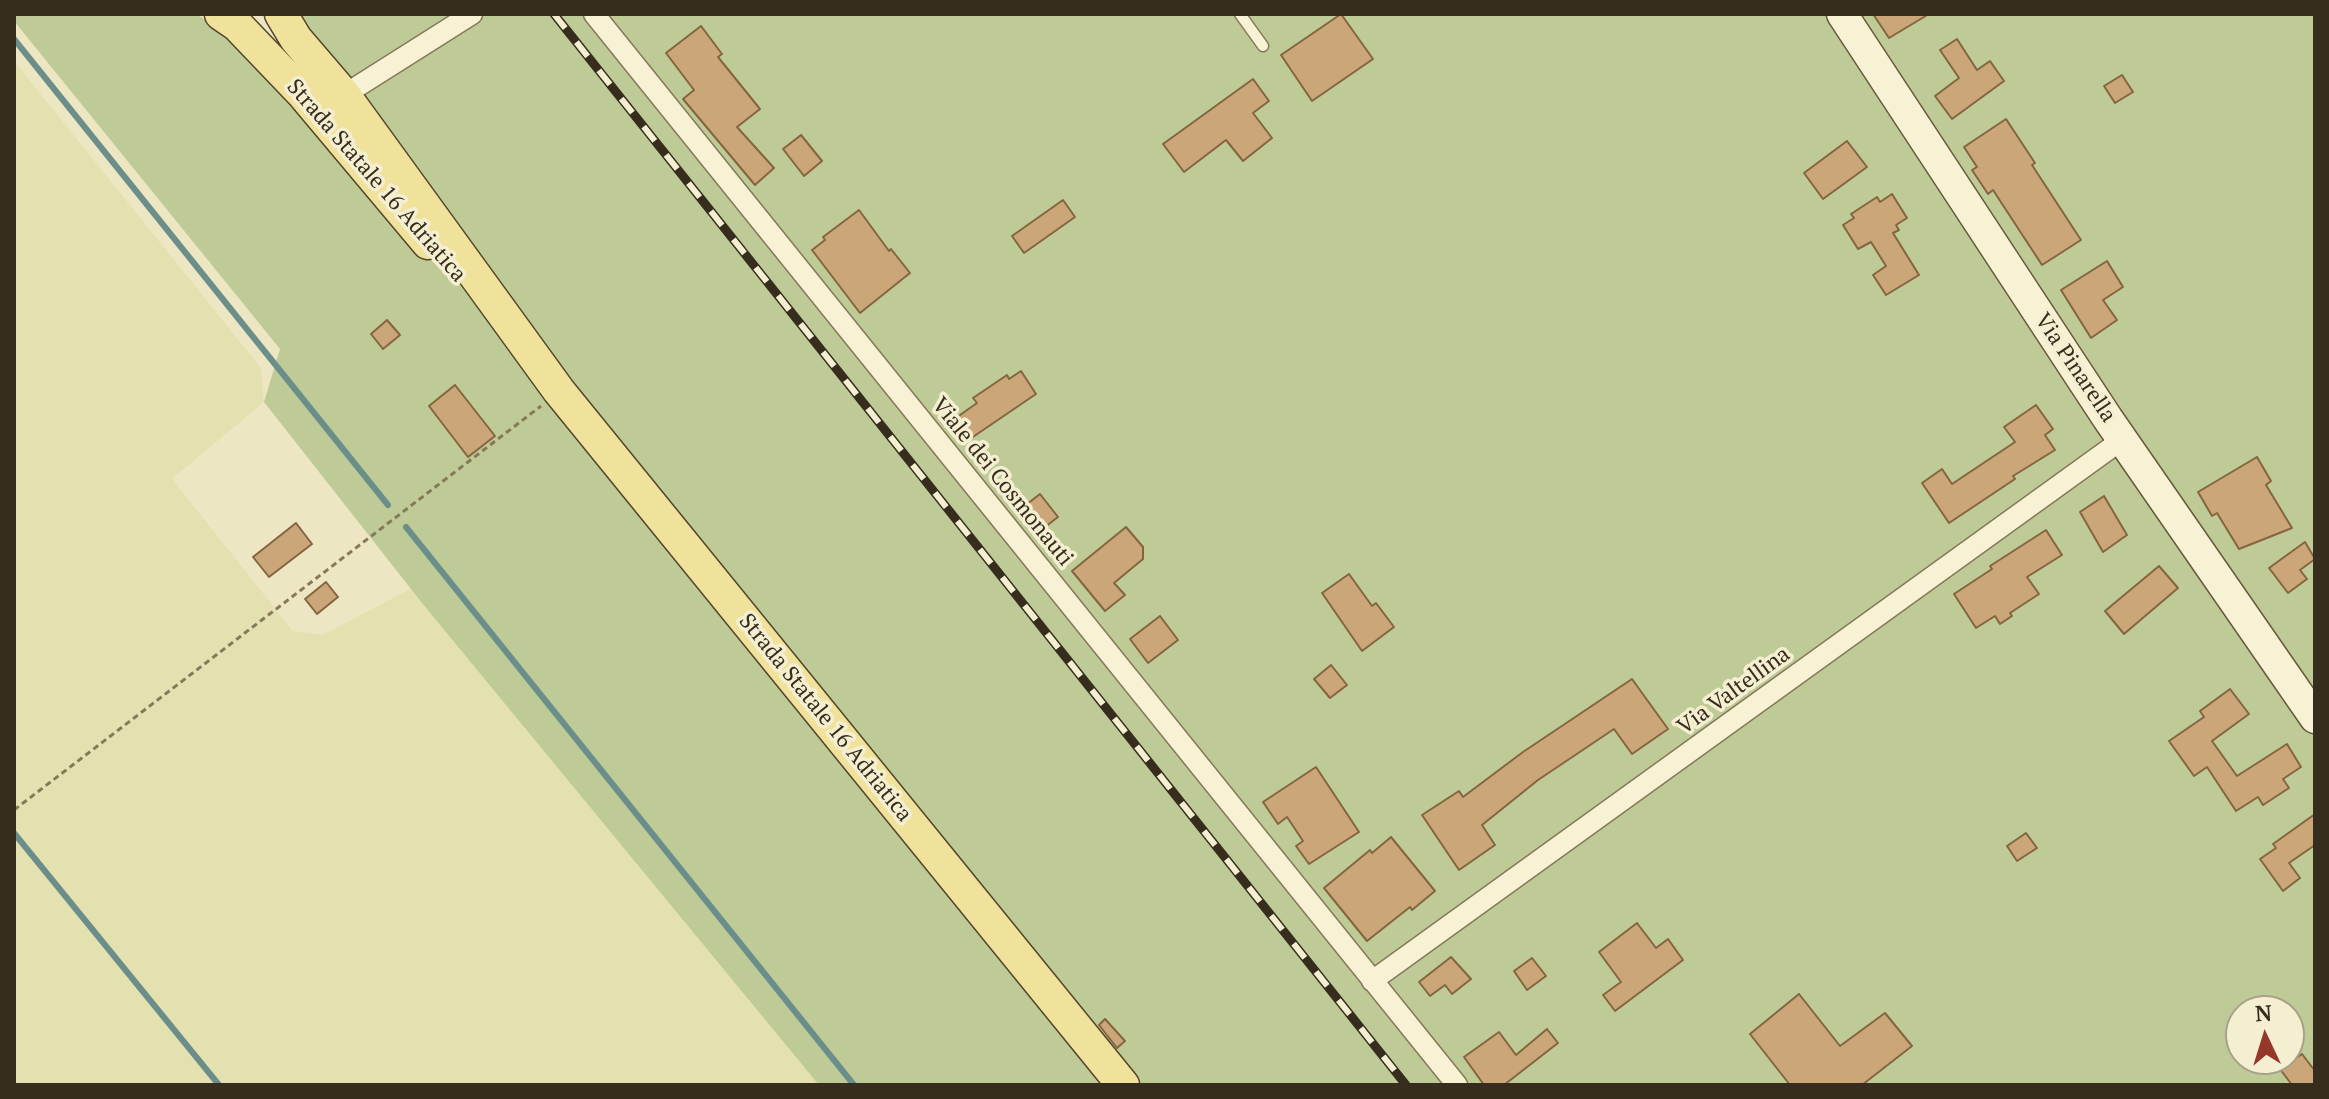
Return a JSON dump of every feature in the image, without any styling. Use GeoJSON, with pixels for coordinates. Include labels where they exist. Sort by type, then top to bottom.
{"type":"FeatureCollection","features":[{"type":"Feature","properties":{"kind":"main road","name":"Strada Statale 16 Adriatica"},"geometry":{"type":"LineString","coordinates":[[221,14],[237,25],[303,94],[448,267],[529,350]]}},
{"type":"Feature","properties":{"kind":"main road","name":"Strada Statale 16 Adriatica"},"geometry":{"type":"LineString","coordinates":[[281,14],[296,39],[344,95],[559,391],[1123,1085]]}},
{"type":"Feature","properties":{"kind":"street"},"geometry":{"type":"LineString","coordinates":[[344,95],[472,14]]}},
{"type":"Feature","properties":{"kind":"street","name":"Viale dei Cosmonauti"},"geometry":{"type":"LineString","coordinates":[[594,14],[1457,1085]]}},
{"type":"Feature","properties":{"kind":"street","name":"Via Pinarella"},"geometry":{"type":"LineString","coordinates":[[1842,14],[2123,439],[2315,718]]}},
{"type":"Feature","properties":{"kind":"street","name":"Via Valtellina"},"geometry":{"type":"LineString","coordinates":[[1372,981],[2123,439]]}},
{"type":"Feature","properties":{"kind":"lane"},"geometry":{"type":"LineString","coordinates":[[1240,14],[1263,46]]}},
{"type":"Feature","properties":{"kind":"path"},"geometry":{"type":"LineString","coordinates":[[14,810],[559,391]]}},
{"type":"Feature","properties":{"kind":"shaded area"},"geometry":{"type":"Polygon","coordinates":[[[14,61],[261,368],[264,402],[172,479],[293,631],[323,635],[410,589],[828,1085],[14,1085],[14,61]]]}},
{"type":"Feature","properties":{"kind":"green space"},"geometry":{"type":"Polygon","coordinates":[[[14,14],[197,14],[239,45],[418,245],[292,14],[2315,14],[2315,1085],[819,1085],[422,603],[264,402],[280,349],[14,21],[14,14]]]}},
{"type":"Feature","properties":{"kind":"building"},"geometry":{"type":"Polygon","coordinates":[[[1341,14],[1373,59],[1312,101],[1281,55],[1341,14]]]}},
{"type":"Feature","properties":{"kind":"building"},"geometry":{"type":"Polygon","coordinates":[[[1873,14],[1929,14],[1889,38],[1873,14]]]}},
{"type":"Feature","properties":{"kind":"building"},"geometry":{"type":"Polygon","coordinates":[[[701,26],[722,54],[718,57],[760,109],[737,127],[774,168],[755,185],[683,99],[694,90],[666,53],[701,26]]]}},
{"type":"Feature","properties":{"kind":"building"},"geometry":{"type":"Polygon","coordinates":[[[1957,39],[1977,70],[1990,61],[2004,81],[1952,119],[1935,96],[1959,78],[1940,50],[1957,39]]]}},
{"type":"Feature","properties":{"kind":"building"},"geometry":{"type":"Polygon","coordinates":[[[2122,75],[2133,92],[2115,103],[2104,86],[2122,75]]]}},
{"type":"Feature","properties":{"kind":"building"},"geometry":{"type":"Polygon","coordinates":[[[1253,79],[1269,101],[1253,113],[1272,138],[1243,161],[1226,140],[1184,172],[1163,144],[1253,79]]]}},
{"type":"Feature","properties":{"kind":"building"},"geometry":{"type":"Polygon","coordinates":[[[2006,119],[2081,240],[2042,265],[1993,190],[1988,194],[1972,170],[1977,167],[1964,147],[2006,119]]]}},
{"type":"Feature","properties":{"kind":"building"},"geometry":{"type":"Polygon","coordinates":[[[801,135],[822,161],[804,176],[783,149],[801,135]]]}},
{"type":"Feature","properties":{"kind":"building"},"geometry":{"type":"Polygon","coordinates":[[[1847,141],[1867,167],[1823,199],[1804,173],[1847,141]]]}},
{"type":"Feature","properties":{"kind":"building"},"geometry":{"type":"Polygon","coordinates":[[[1892,194],[1907,218],[1896,225],[1899,230],[1893,233],[1919,275],[1886,295],[1873,275],[1886,266],[1871,242],[1858,249],[1843,225],[1854,218],[1851,214],[1877,197],[1880,202],[1892,194]]]}},
{"type":"Feature","properties":{"kind":"building"},"geometry":{"type":"Polygon","coordinates":[[[1063,200],[1075,217],[1024,253],[1012,236],[1063,200]]]}},
{"type":"Feature","properties":{"kind":"building"},"geometry":{"type":"Polygon","coordinates":[[[859,210],[889,251],[891,249],[910,273],[860,313],[812,250],[825,240],[823,237],[859,210]]]}},
{"type":"Feature","properties":{"kind":"building"},"geometry":{"type":"Polygon","coordinates":[[[2107,261],[2123,287],[2103,300],[2117,320],[2091,338],[2061,290],[2107,261]]]}},
{"type":"Feature","properties":{"kind":"building"},"geometry":{"type":"Polygon","coordinates":[[[387,320],[400,335],[383,349],[371,334],[387,320]]]}},
{"type":"Feature","properties":{"kind":"building"},"geometry":{"type":"Polygon","coordinates":[[[1021,371],[1036,394],[967,441],[953,420],[977,403],[973,398],[1007,375],[1009,379],[1021,371]]]}},
{"type":"Feature","properties":{"kind":"building"},"geometry":{"type":"Polygon","coordinates":[[[455,385],[495,436],[468,457],[429,406],[455,385]]]}},
{"type":"Feature","properties":{"kind":"building"},"geometry":{"type":"Polygon","coordinates":[[[2036,405],[2053,429],[2045,435],[2055,450],[2013,476],[2015,479],[1949,523],[1922,483],[1942,469],[1952,484],[2015,442],[2004,427],[2036,405]]]}},
{"type":"Feature","properties":{"kind":"building"},"geometry":{"type":"Polygon","coordinates":[[[2257,457],[2271,481],[2266,485],[2292,528],[2239,549],[2217,513],[2212,516],[2198,492],[2257,457]]]}},
{"type":"Feature","properties":{"kind":"building"},"geometry":{"type":"Polygon","coordinates":[[[1040,494],[1058,517],[1045,527],[1038,519],[1030,526],[1018,511],[1040,494]]]}},
{"type":"Feature","properties":{"kind":"building"},"geometry":{"type":"Polygon","coordinates":[[[2104,496],[2127,535],[2103,552],[2080,512],[2104,496]]]}},
{"type":"Feature","properties":{"kind":"building"},"geometry":{"type":"Polygon","coordinates":[[[296,523],[312,544],[269,577],[253,557],[296,523]]]}},
{"type":"Feature","properties":{"kind":"building"},"geometry":{"type":"Polygon","coordinates":[[[1126,527],[1143,547],[1143,559],[1114,583],[1125,595],[1105,611],[1072,571],[1126,527]]]}},
{"type":"Feature","properties":{"kind":"building"},"geometry":{"type":"Polygon","coordinates":[[[2046,530],[2062,555],[2027,577],[2039,594],[2010,613],[2012,616],[2000,624],[1995,616],[1976,628],[1954,594],[1992,569],[1990,566],[2046,530]]]}},
{"type":"Feature","properties":{"kind":"building"},"geometry":{"type":"Polygon","coordinates":[[[2305,542],[2315,559],[2300,570],[2307,579],[2288,593],[2269,568],[2305,542]]]}},
{"type":"Feature","properties":{"kind":"building"},"geometry":{"type":"Polygon","coordinates":[[[2159,566],[2178,588],[2124,634],[2105,611],[2159,566]]]}},
{"type":"Feature","properties":{"kind":"building"},"geometry":{"type":"Polygon","coordinates":[[[1349,574],[1372,606],[1376,603],[1394,627],[1362,651],[1322,593],[1349,574]]]}},
{"type":"Feature","properties":{"kind":"building"},"geometry":{"type":"Polygon","coordinates":[[[326,582],[338,597],[317,614],[305,599],[326,582]]]}},
{"type":"Feature","properties":{"kind":"building"},"geometry":{"type":"Polygon","coordinates":[[[1160,616],[1178,640],[1148,663],[1130,639],[1160,616]]]}},
{"type":"Feature","properties":{"kind":"building"},"geometry":{"type":"Polygon","coordinates":[[[1331,665],[1347,685],[1330,698],[1314,679],[1331,665]]]}},
{"type":"Feature","properties":{"kind":"building"},"geometry":{"type":"Polygon","coordinates":[[[1632,679],[1668,729],[1632,754],[1614,729],[1538,780],[1482,825],[1495,845],[1459,870],[1422,815],[1459,791],[1463,797],[1523,752],[1632,679]]]}},
{"type":"Feature","properties":{"kind":"building"},"geometry":{"type":"Polygon","coordinates":[[[2230,689],[2249,714],[2212,741],[2237,776],[2287,744],[2301,767],[2283,779],[2289,788],[2263,805],[2258,797],[2236,811],[2207,767],[2194,776],[2169,741],[2204,717],[2200,711],[2230,689]]]}},
{"type":"Feature","properties":{"kind":"building"},"geometry":{"type":"Polygon","coordinates":[[[1316,767],[1359,832],[1309,864],[1296,846],[1303,841],[1287,817],[1278,824],[1263,802],[1316,767]]]}},
{"type":"Feature","properties":{"kind":"building"},"geometry":{"type":"Polygon","coordinates":[[[2315,814],[2315,845],[2289,863],[2300,878],[2283,891],[2260,859],[2276,848],[2273,844],[2315,814]]]}},
{"type":"Feature","properties":{"kind":"building"},"geometry":{"type":"Polygon","coordinates":[[[2026,833],[2037,848],[2017,861],[2007,846],[2026,833]]]}},
{"type":"Feature","properties":{"kind":"building"},"geometry":{"type":"Polygon","coordinates":[[[1391,837],[1435,891],[1367,941],[1324,888],[1391,837]]]}},
{"type":"Feature","properties":{"kind":"building"},"geometry":{"type":"Polygon","coordinates":[[[1637,923],[1656,948],[1668,939],[1683,960],[1615,1011],[1603,995],[1621,982],[1599,952],[1637,923]]]}},
{"type":"Feature","properties":{"kind":"building"},"geometry":{"type":"Polygon","coordinates":[[[1451,957],[1471,979],[1452,994],[1445,985],[1430,996],[1419,982],[1451,957]]]}},
{"type":"Feature","properties":{"kind":"building"},"geometry":{"type":"Polygon","coordinates":[[[1532,958],[1546,976],[1527,990],[1514,971],[1532,958]]]}},
{"type":"Feature","properties":{"kind":"building"},"geometry":{"type":"Polygon","coordinates":[[[1799,994],[1840,1046],[1885,1013],[1912,1046],[1862,1085],[1790,1085],[1750,1034],[1799,994]]]}},
{"type":"Feature","properties":{"kind":"building"},"geometry":{"type":"Polygon","coordinates":[[[1105,1019],[1125,1041],[1117,1048],[1099,1025],[1105,1019]]]}},
{"type":"Feature","properties":{"kind":"building"},"geometry":{"type":"Polygon","coordinates":[[[1547,1029],[1558,1043],[1504,1085],[1484,1085],[1464,1057],[1499,1032],[1516,1055],[1547,1029]]]}},
{"type":"Feature","properties":{"kind":"building"},"geometry":{"type":"Polygon","coordinates":[[[2305,1058],[2315,1071],[2315,1085],[2292,1085],[2284,1075],[2305,1075],[2305,1058]]]}},
{"type":"Feature","properties":{"kind":"waterway"},"geometry":{"type":"LineString","coordinates":[[14,39],[388,505]]}},
{"type":"Feature","properties":{"kind":"waterway"},"geometry":{"type":"LineString","coordinates":[[406,527],[854,1085]]}},
{"type":"Feature","properties":{"kind":"waterway"},"geometry":{"type":"LineString","coordinates":[[14,833],[219,1085]]}},
{"type":"Feature","properties":{"kind":"railway"},"geometry":{"type":"LineString","coordinates":[[554,14],[1406,1085]]}}]}
